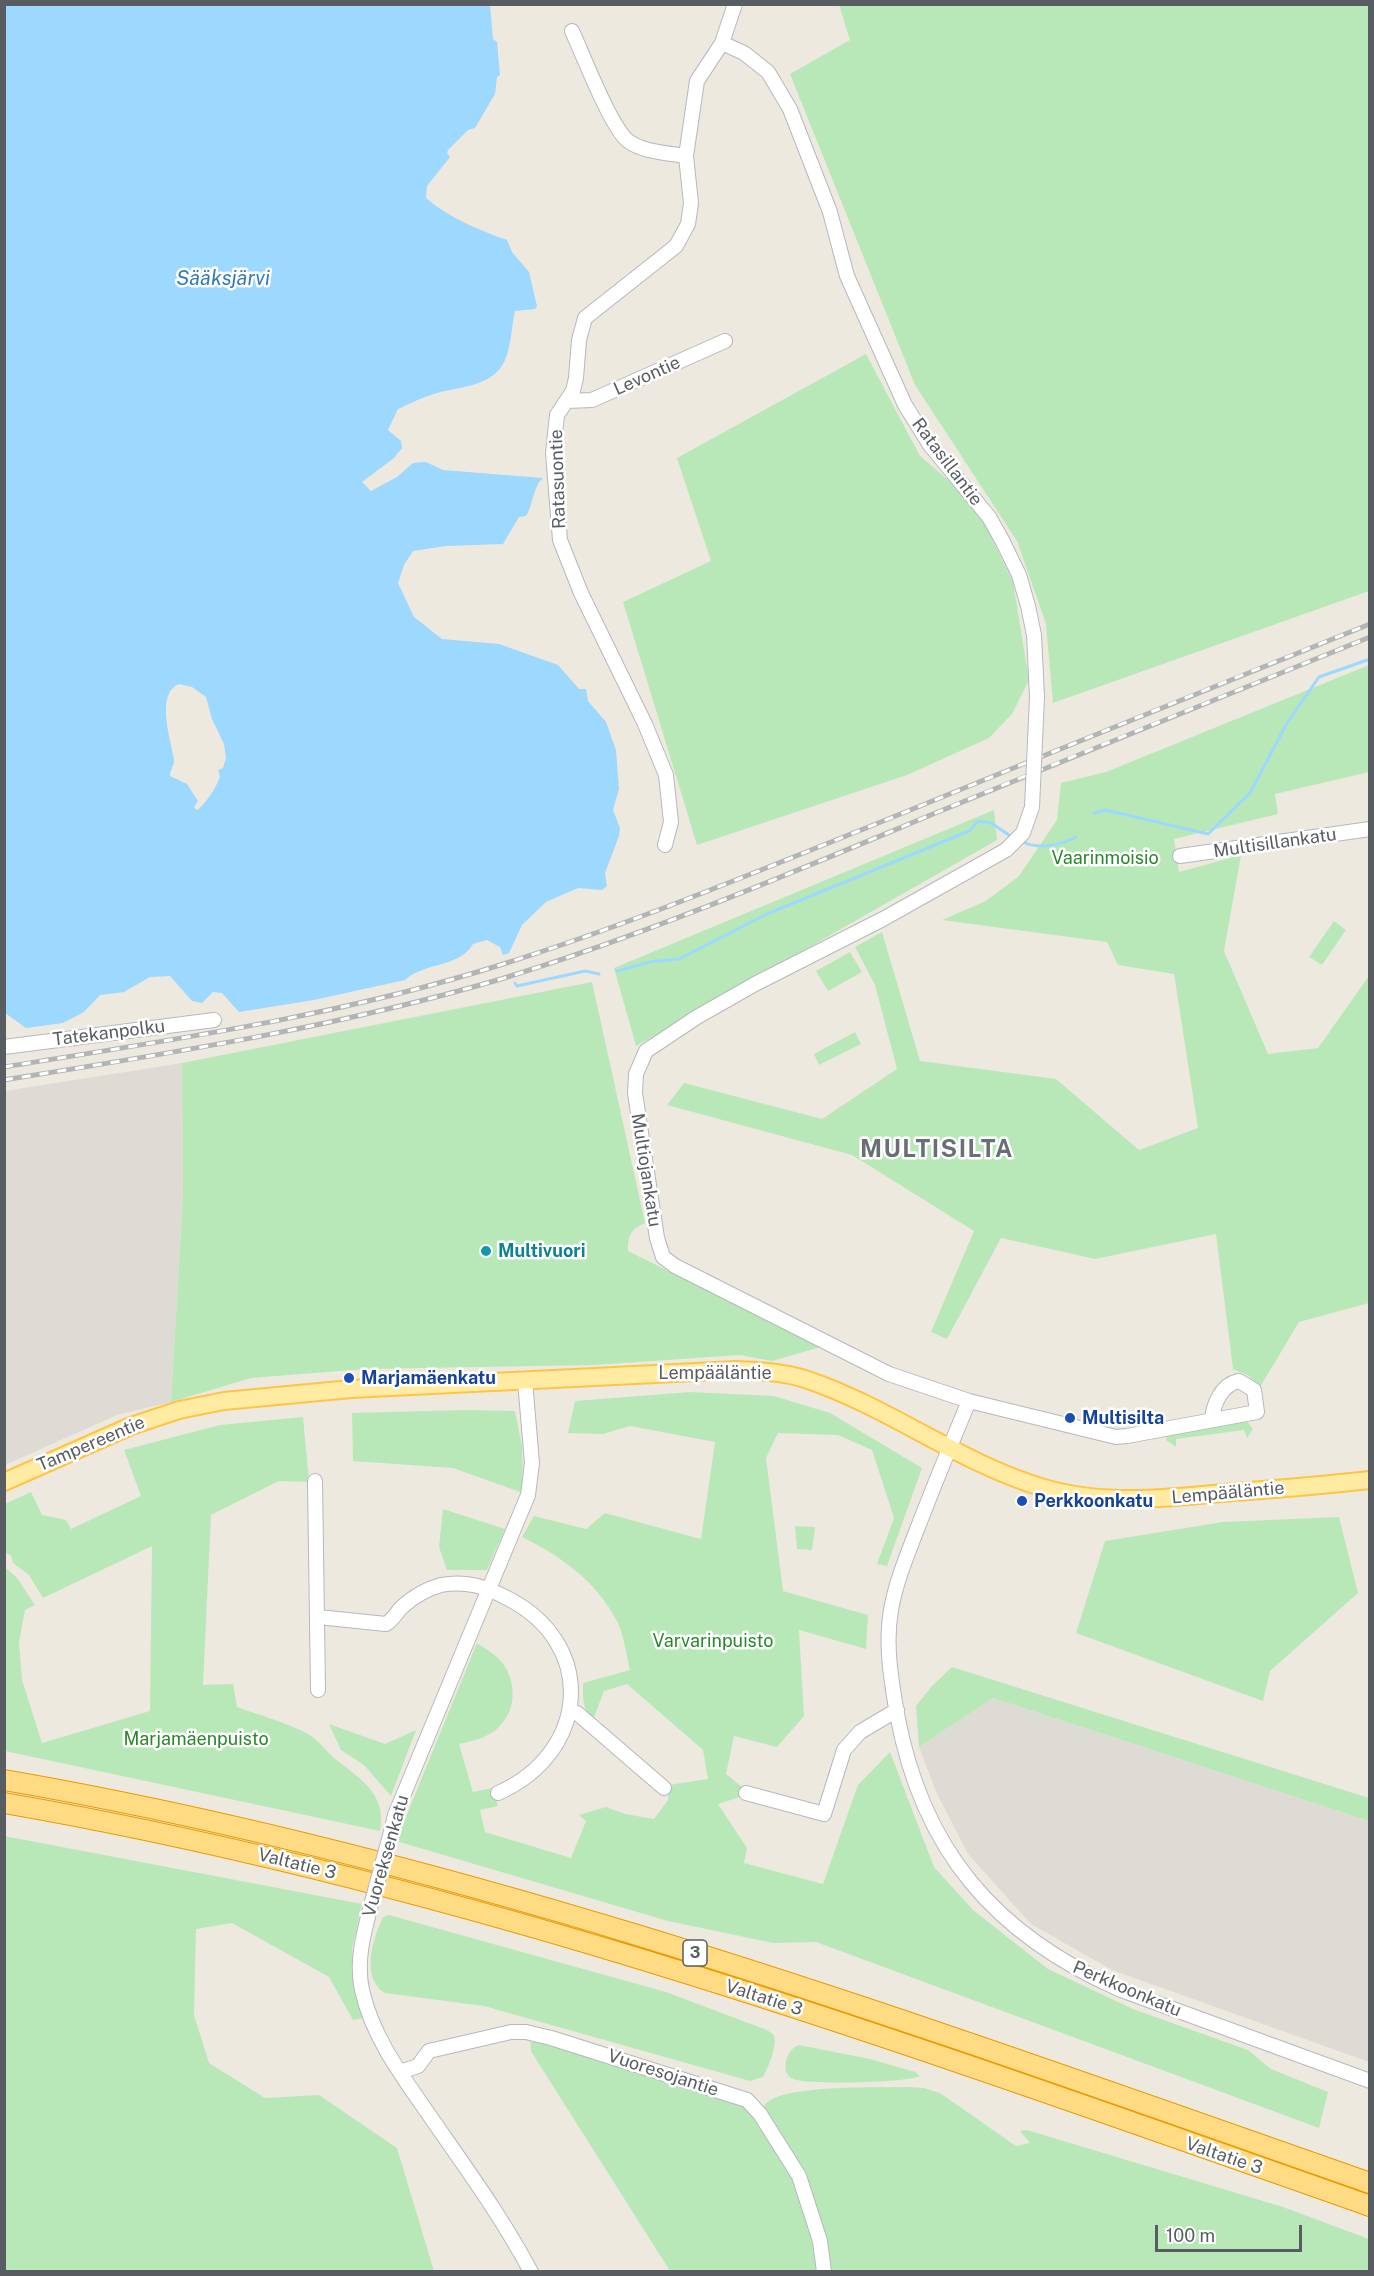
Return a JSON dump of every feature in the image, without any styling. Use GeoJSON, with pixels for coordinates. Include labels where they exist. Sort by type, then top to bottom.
{"type":"FeatureCollection","features":[{"type":"Feature","properties":{"kind":"highway","name":"Valtatie 3"},"geometry":{"type":"LineString","coordinates":[[4,1780],[204,1819],[360,1856],[581,1918],[908,2022],[1370,2183]]}},
{"type":"Feature","properties":{"kind":"highway","name":"Valtatie 3"},"geometry":{"type":"LineString","coordinates":[[4,1803],[200,1841],[355,1878],[574,1939],[840,2023],[1370,2206]]}},
{"type":"Feature","properties":{"kind":"main road","name":"Lempääläntie"},"geometry":{"type":"LineString","coordinates":[[179,1410],[252,1396],[697,1370],[787,1374],[853,1397],[949,1448],[1014,1478],[1045,1489],[1090,1497],[1175,1498],[1370,1480]]}},
{"type":"Feature","properties":{"kind":"main road","name":"Tampereentie"},"geometry":{"type":"LineString","coordinates":[[4,1482],[95,1440],[179,1410]]}},
{"type":"Feature","properties":{"kind":"street"},"geometry":{"type":"LineString","coordinates":[[722,43],[735,4]]}},
{"type":"Feature","properties":{"kind":"street"},"geometry":{"type":"LineString","coordinates":[[572,31],[612,117],[628,141],[646,149],[686,156]]}},
{"type":"Feature","properties":{"kind":"street","name":"Ratasuontie"},"geometry":{"type":"LineString","coordinates":[[665,844],[671,822],[666,775],[645,724],[581,593],[560,540],[554,465],[554,429],[557,415],[567,401],[576,378],[579,340],[585,318],[669,252],[683,236],[688,224],[691,203],[686,156],[697,81],[722,43]]}},
{"type":"Feature","properties":{"kind":"street","name":"Ratasillantie"},"geometry":{"type":"LineString","coordinates":[[722,43],[744,53],[768,72],[790,109],[830,212],[847,276],[905,405],[930,445],[989,517],[1019,575],[1028,606],[1034,635],[1036,697],[1032,807],[1023,833],[1006,850],[912,903]]}},
{"type":"Feature","properties":{"kind":"street","name":"Levontie"},"geometry":{"type":"LineString","coordinates":[[567,401],[592,400],[725,341]]}},
{"type":"Feature","properties":{"kind":"street","name":"Multisillankatu"},"geometry":{"type":"LineString","coordinates":[[1179,856],[1370,829]]}},
{"type":"Feature","properties":{"kind":"street","name":"Multiojankatu"},"geometry":{"type":"LineString","coordinates":[[912,903],[746,990],[646,1051],[636,1074],[635,1094],[647,1184],[663,1257],[687,1272],[889,1374],[969,1401],[1116,1437],[1212,1420]]}},
{"type":"Feature","properties":{"kind":"street","name":"Tatekanpolku"},"geometry":{"type":"LineString","coordinates":[[4,1047],[214,1020]]}},
{"type":"Feature","properties":{"kind":"street","name":"Vuoreksenkatu"},"geometry":{"type":"LineString","coordinates":[[525,1381],[531,1447],[530,1486],[395,1815],[360,1955],[363,1991],[382,2043],[485,2195],[531,2271]]}},
{"type":"Feature","properties":{"kind":"street"},"geometry":{"type":"LineString","coordinates":[[949,1448],[969,1401]]}},
{"type":"Feature","properties":{"kind":"street","name":"Perkkoonkatu"},"geometry":{"type":"LineString","coordinates":[[949,1448],[896,1585],[891,1607],[890,1667],[897,1710],[910,1770],[940,1837],[978,1891],[1020,1932],[1059,1959],[1121,1990],[1370,2081]]}},
{"type":"Feature","properties":{"kind":"street"},"geometry":{"type":"LineString","coordinates":[[315,1481],[318,1690]]}},
{"type":"Feature","properties":{"kind":"street"},"geometry":{"type":"LineString","coordinates":[[318,1617],[386,1624],[412,1599],[432,1588],[466,1583],[489,1589],[519,1604],[549,1631],[568,1672],[570,1711],[562,1735],[550,1756],[528,1778],[498,1793]]}},
{"type":"Feature","properties":{"kind":"street"},"geometry":{"type":"LineString","coordinates":[[746,1793],[824,1814],[844,1750],[860,1732],[897,1710]]}},
{"type":"Feature","properties":{"kind":"street"},"geometry":{"type":"LineString","coordinates":[[570,1711],[578,1713],[664,1788]]}},
{"type":"Feature","properties":{"kind":"street","name":"Vuoresojantie"},"geometry":{"type":"LineString","coordinates":[[400,2072],[418,2067],[429,2050],[519,2031],[551,2038],[747,2100],[760,2114],[798,2176],[820,2241],[824,2271]]}},
{"type":"Feature","properties":{"kind":"shaded area"},"geometry":{"type":"Polygon","coordinates":[[[182,1063],[183,1194],[171,1402],[117,1415],[5,1465],[5,1091],[182,1063]]]}},
{"type":"Feature","properties":{"kind":"shaded area"},"geometry":{"type":"Polygon","coordinates":[[[993,1698],[1369,1821],[1369,2062],[1112,1970],[1031,1924],[968,1854],[936,1792],[919,1747],[993,1698]]]}},
{"type":"Feature","properties":{"kind":"green space"},"geometry":{"type":"Polygon","coordinates":[[[839,5],[1369,5],[1369,591],[1053,703],[1046,624],[1017,541],[915,385],[790,74],[850,40],[839,5]]]}},
{"type":"Feature","properties":{"kind":"green space"},"geometry":{"type":"Polygon","coordinates":[[[866,354],[920,456],[953,484],[981,516],[1013,582],[1029,680],[1012,714],[989,738],[907,775],[697,845],[623,602],[711,561],[677,458],[866,354]]]}},
{"type":"Feature","properties":{"kind":"green space","name":"Vaarinmoisio"},"geometry":{"type":"Polygon","coordinates":[[[1369,665],[1369,772],[1275,794],[1278,814],[1174,839],[1179,872],[1241,855],[1224,951],[1268,1054],[1318,1048],[1369,976],[1369,1303],[1299,1322],[1260,1387],[1249,1376],[1233,1369],[1216,1234],[1095,1259],[1001,1238],[947,1339],[931,1332],[974,1231],[852,1155],[667,1105],[684,1083],[822,1119],[897,1069],[875,985],[855,947],[882,932],[920,1061],[1056,1079],[1139,1150],[1198,1128],[1174,974],[1118,965],[1107,942],[942,920],[986,901],[1019,876],[1057,820],[1061,783],[1106,772],[1369,665]]]}},
{"type":"Feature","properties":{"kind":"green space"},"geometry":{"type":"Polygon","coordinates":[[[994,810],[997,840],[636,1046],[614,968],[994,810]]]}},
{"type":"Feature","properties":{"kind":"green space"},"geometry":{"type":"Polygon","coordinates":[[[1334,921],[1346,930],[1322,965],[1309,957],[1334,921]]]}},
{"type":"Feature","properties":{"kind":"green space"},"geometry":{"type":"Polygon","coordinates":[[[850,952],[862,972],[828,991],[816,971],[850,952]]]}},
{"type":"Feature","properties":{"kind":"green space"},"geometry":{"type":"Polygon","coordinates":[[[592,982],[645,1223],[631,1234],[628,1251],[821,1347],[772,1361],[740,1355],[594,1365],[365,1369],[251,1378],[171,1402],[183,1194],[182,1063],[592,982]]]}},
{"type":"Feature","properties":{"kind":"green space"},"geometry":{"type":"Polygon","coordinates":[[[855,1032],[861,1044],[819,1065],[814,1054],[855,1032]]]}},
{"type":"Feature","properties":{"kind":"green space","name":"Varvarinpuisto"},"geometry":{"type":"Polygon","coordinates":[[[690,1392],[774,1396],[830,1413],[922,1468],[887,1566],[877,1564],[894,1518],[872,1450],[838,1435],[778,1433],[766,1458],[783,1591],[868,1615],[866,1649],[799,1630],[804,1716],[777,1747],[734,1736],[726,1774],[742,1787],[740,1797],[718,1804],[747,1848],[744,1863],[823,1884],[858,1785],[890,1752],[934,1867],[973,1910],[1048,1969],[1133,2009],[1248,2050],[1271,2069],[1328,2092],[1319,2128],[816,1942],[773,1943],[668,1921],[396,1841],[477,1643],[500,1660],[507,1670],[513,1691],[509,1712],[504,1722],[496,1730],[473,1741],[459,1744],[473,1792],[492,1788],[498,1806],[480,1810],[485,1832],[571,1858],[586,1821],[579,1815],[606,1807],[625,1814],[654,1819],[668,1800],[669,1785],[708,1779],[703,1750],[627,1684],[604,1691],[593,1720],[589,1716],[584,1703],[583,1683],[630,1670],[619,1626],[599,1594],[588,1582],[564,1561],[522,1537],[534,1516],[586,1529],[605,1513],[701,1539],[715,1442],[630,1426],[603,1434],[568,1433],[575,1401],[690,1392]]]}},
{"type":"Feature","properties":{"kind":"green space"},"geometry":{"type":"Polygon","coordinates":[[[515,1411],[522,1446],[523,1493],[453,1468],[353,1461],[352,1413],[515,1411]]]}},
{"type":"Feature","properties":{"kind":"green space","name":"Marjamäenpuisto"},"geometry":{"type":"Polygon","coordinates":[[[303,1417],[309,1482],[279,1481],[211,1515],[203,1685],[233,1684],[237,1707],[289,1725],[314,1738],[369,1788],[379,1807],[380,1831],[5,1751],[5,1567],[17,1578],[35,1605],[25,1610],[19,1642],[22,1680],[42,1743],[150,1711],[152,1546],[43,1598],[29,1575],[13,1563],[11,1555],[5,1553],[5,1504],[31,1492],[42,1515],[66,1520],[71,1529],[141,1496],[124,1450],[220,1425],[303,1417]]]}},
{"type":"Feature","properties":{"kind":"green space"},"geometry":{"type":"Polygon","coordinates":[[[1246,1420],[1253,1429],[1247,1438],[1244,1430],[1176,1439],[1176,1447],[1166,1440],[1167,1435],[1246,1420]]]}},
{"type":"Feature","properties":{"kind":"green space"},"geometry":{"type":"Polygon","coordinates":[[[443,1509],[505,1529],[487,1570],[447,1570],[439,1547],[443,1509]]]}},
{"type":"Feature","properties":{"kind":"green space"},"geometry":{"type":"Polygon","coordinates":[[[1339,1517],[1358,1593],[1270,1671],[1263,1701],[1076,1633],[1105,1541],[1223,1522],[1339,1517]]]}},
{"type":"Feature","properties":{"kind":"green space"},"geometry":{"type":"Polygon","coordinates":[[[795,1526],[815,1527],[812,1550],[797,1549],[795,1526]]]}},
{"type":"Feature","properties":{"kind":"green space"},"geometry":{"type":"Polygon","coordinates":[[[952,1667],[1369,1798],[1369,1821],[993,1698],[919,1747],[916,1706],[932,1686],[952,1667]]]}},
{"type":"Feature","properties":{"kind":"green space"},"geometry":{"type":"Polygon","coordinates":[[[329,1724],[385,1744],[416,1730],[391,1796],[364,1765],[341,1750],[329,1724]]]}},
{"type":"Feature","properties":{"kind":"green space"},"geometry":{"type":"Polygon","coordinates":[[[4,1836],[362,1904],[352,1949],[364,2018],[353,2020],[329,1977],[232,1923],[196,1929],[194,2015],[209,2063],[265,2098],[319,2095],[397,2148],[434,2271],[5,2271],[4,1836]]]}},
{"type":"Feature","properties":{"kind":"green space"},"geometry":{"type":"Polygon","coordinates":[[[389,1915],[666,1992],[767,2030],[774,2035],[775,2040],[770,2062],[763,2077],[750,2081],[484,2006],[385,1993],[377,1986],[373,1978],[371,1957],[379,1926],[383,1917],[389,1915]]]}},
{"type":"Feature","properties":{"kind":"green space"},"geometry":{"type":"Polygon","coordinates":[[[530,2037],[738,2102],[751,2111],[794,2174],[822,2271],[670,2271],[531,2051],[530,2037]]]}},
{"type":"Feature","properties":{"kind":"green space"},"geometry":{"type":"Polygon","coordinates":[[[799,2045],[870,2059],[915,2072],[920,2076],[897,2080],[857,2082],[817,2082],[793,2079],[786,2072],[786,2060],[792,2049],[799,2045]]]}},
{"type":"Feature","properties":{"kind":"green space"},"geometry":{"type":"Polygon","coordinates":[[[924,2088],[940,2093],[1016,2146],[1030,2143],[1020,2131],[1027,2130],[1283,2207],[1369,2239],[1369,2271],[828,2271],[821,2234],[763,2109],[769,2101],[804,2091],[924,2088]]]}},
{"type":"Feature","properties":{"kind":"water","name":"Sääksjärvi"},"geometry":{"type":"Polygon","coordinates":[[[4,5],[490,5],[493,39],[497,42],[500,75],[497,77],[495,94],[475,128],[468,130],[448,150],[450,157],[427,186],[426,198],[475,228],[507,240],[512,252],[529,272],[537,306],[535,309],[515,311],[507,355],[500,369],[493,376],[476,384],[427,396],[398,409],[388,430],[401,441],[402,448],[394,458],[362,482],[371,491],[397,477],[413,463],[426,462],[443,470],[543,478],[537,486],[526,516],[519,517],[503,544],[446,546],[413,551],[404,565],[398,583],[414,617],[442,639],[499,644],[558,665],[579,689],[586,689],[588,701],[606,722],[616,750],[619,789],[613,810],[620,828],[605,873],[607,886],[602,890],[578,888],[546,902],[522,925],[509,953],[503,955],[500,947],[487,940],[473,944],[459,957],[422,970],[405,980],[314,1000],[239,1012],[222,993],[213,992],[202,1003],[192,1001],[170,976],[150,977],[124,992],[100,995],[84,1012],[63,1023],[26,1028],[5,1013],[4,5]],[[179,684],[172,689],[168,697],[166,718],[174,759],[170,776],[187,784],[198,801],[194,807],[197,810],[214,789],[220,776],[218,770],[223,768],[226,758],[224,744],[212,719],[206,697],[192,687],[179,684]]]}},
{"type":"Feature","properties":{"kind":"waterway"},"geometry":{"type":"LineString","coordinates":[[1094,813],[1106,810],[1208,834],[1250,793],[1287,723],[1319,677],[1370,659]]}},
{"type":"Feature","properties":{"kind":"waterway"},"geometry":{"type":"LineString","coordinates":[[617,971],[650,962],[679,959],[767,914],[969,831],[978,821],[991,823],[1012,837]]}},
{"type":"Feature","properties":{"kind":"waterway"},"geometry":{"type":"LineString","coordinates":[[1021,841],[1048,846],[1076,837]]}},
{"type":"Feature","properties":{"kind":"waterway"},"geometry":{"type":"LineString","coordinates":[[515,983],[517,986],[585,971],[599,974]]}},
{"type":"Feature","properties":{"kind":"railway"},"geometry":{"type":"LineString","coordinates":[[4,1067],[316,1013],[439,983],[547,950],[730,882],[1370,624]]}},
{"type":"Feature","properties":{"kind":"railway"},"geometry":{"type":"LineString","coordinates":[[4,1080],[192,1049],[316,1025],[501,979],[611,943],[719,902],[1370,637]]}},
{"type":"Feature","properties":{"kind":"place","name":"Multivuori"},"geometry":{"type":"Point","coordinates":[486,1251]}},
{"type":"Feature","properties":{"kind":"place","name":"Marjamäenkatu"},"geometry":{"type":"Point","coordinates":[349,1378]}},
{"type":"Feature","properties":{"kind":"place","name":"Multisilta"},"geometry":{"type":"Point","coordinates":[1070,1418]}},
{"type":"Feature","properties":{"kind":"place","name":"Perkkoonkatu"},"geometry":{"type":"Point","coordinates":[1022,1501]}},
{"type":"Feature","properties":{"kind":"district","name":"MULTISILTA"},"geometry":{"type":"Point","coordinates":[937,1150]}}]}
